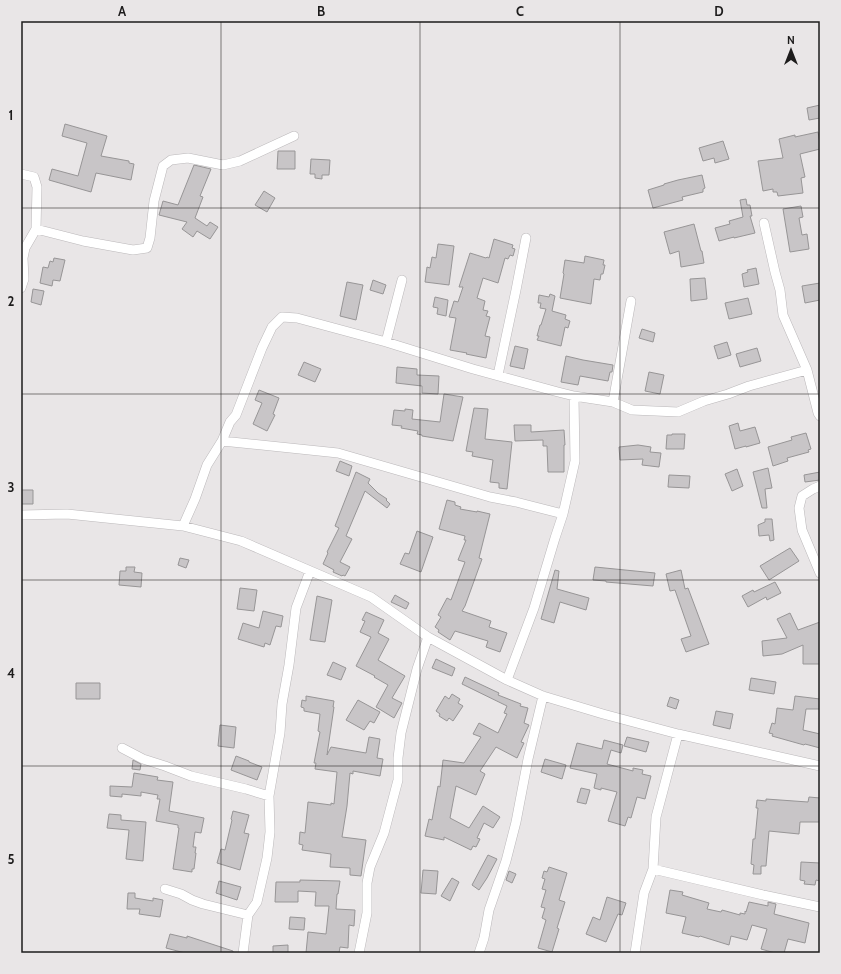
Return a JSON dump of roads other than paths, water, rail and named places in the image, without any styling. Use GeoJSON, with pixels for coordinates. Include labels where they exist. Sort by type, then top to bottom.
{"type":"FeatureCollection","features":[{"type":"Feature","properties":{"kind":"street"},"geometry":{"type":"LineString","coordinates":[[36,229],[83,241],[133,250],[146,248],[150,238],[154,201],[163,166],[171,160],[188,158],[223,165],[240,162],[294,136]]}},
{"type":"Feature","properties":{"kind":"street"},"geometry":{"type":"LineString","coordinates":[[21,174],[34,177],[37,187],[36,229],[26,248],[23,258],[24,279],[21,288]]}},
{"type":"Feature","properties":{"kind":"street"},"geometry":{"type":"LineString","coordinates":[[764,223],[780,290],[783,315],[807,370],[819,414]]}},
{"type":"Feature","properties":{"kind":"street"},"geometry":{"type":"LineString","coordinates":[[498,376],[526,238]]}},
{"type":"Feature","properties":{"kind":"street"},"geometry":{"type":"LineString","coordinates":[[386,342],[402,280]]}},
{"type":"Feature","properties":{"kind":"street"},"geometry":{"type":"LineString","coordinates":[[613,402],[631,301]]}},
{"type":"Feature","properties":{"kind":"street"},"geometry":{"type":"LineString","coordinates":[[183,526],[195,499],[207,465],[238,409],[262,348],[272,327],[282,317],[297,318],[386,342],[498,376],[574,396],[613,402],[632,410],[678,412],[704,401],[749,386],[807,370]]}},
{"type":"Feature","properties":{"kind":"street"},"geometry":{"type":"LineString","coordinates":[[508,680],[534,608],[563,514],[575,461],[574,396]]}},
{"type":"Feature","properties":{"kind":"street"},"geometry":{"type":"LineString","coordinates":[[819,414],[820,397]]}},
{"type":"Feature","properties":{"kind":"street"},"geometry":{"type":"LineString","coordinates":[[222,440],[338,453],[490,497],[563,514]]}},
{"type":"Feature","properties":{"kind":"street"},"geometry":{"type":"LineString","coordinates":[[820,486],[802,496],[799,508],[802,530],[820,573]]}},
{"type":"Feature","properties":{"kind":"street"},"geometry":{"type":"LineString","coordinates":[[21,516],[67,514],[183,526],[240,541],[371,597],[428,637],[508,680],[543,696],[678,734],[820,766]]}},
{"type":"Feature","properties":{"kind":"street"},"geometry":{"type":"LineString","coordinates":[[243,953],[248,915],[256,902],[267,858],[270,832],[269,796],[280,733],[282,704],[289,665],[296,608],[310,571]]}},
{"type":"Feature","properties":{"kind":"street"},"geometry":{"type":"LineString","coordinates":[[360,953],[367,913],[367,883],[370,867],[384,833],[398,780],[398,758],[401,733],[417,669],[428,637]]}},
{"type":"Feature","properties":{"kind":"street"},"geometry":{"type":"LineString","coordinates":[[480,953],[489,910],[506,861],[516,822],[528,760],[543,696]]}},
{"type":"Feature","properties":{"kind":"street"},"geometry":{"type":"LineString","coordinates":[[635,953],[644,893],[653,869],[656,817],[678,734]]}},
{"type":"Feature","properties":{"kind":"street"},"geometry":{"type":"LineString","coordinates":[[122,748],[143,758],[191,776],[239,787],[269,796]]}},
{"type":"Feature","properties":{"kind":"street"},"geometry":{"type":"LineString","coordinates":[[653,869],[820,907]]}},
{"type":"Feature","properties":{"kind":"street"},"geometry":{"type":"LineString","coordinates":[[165,889],[181,894],[203,904],[248,915]]}}]}
